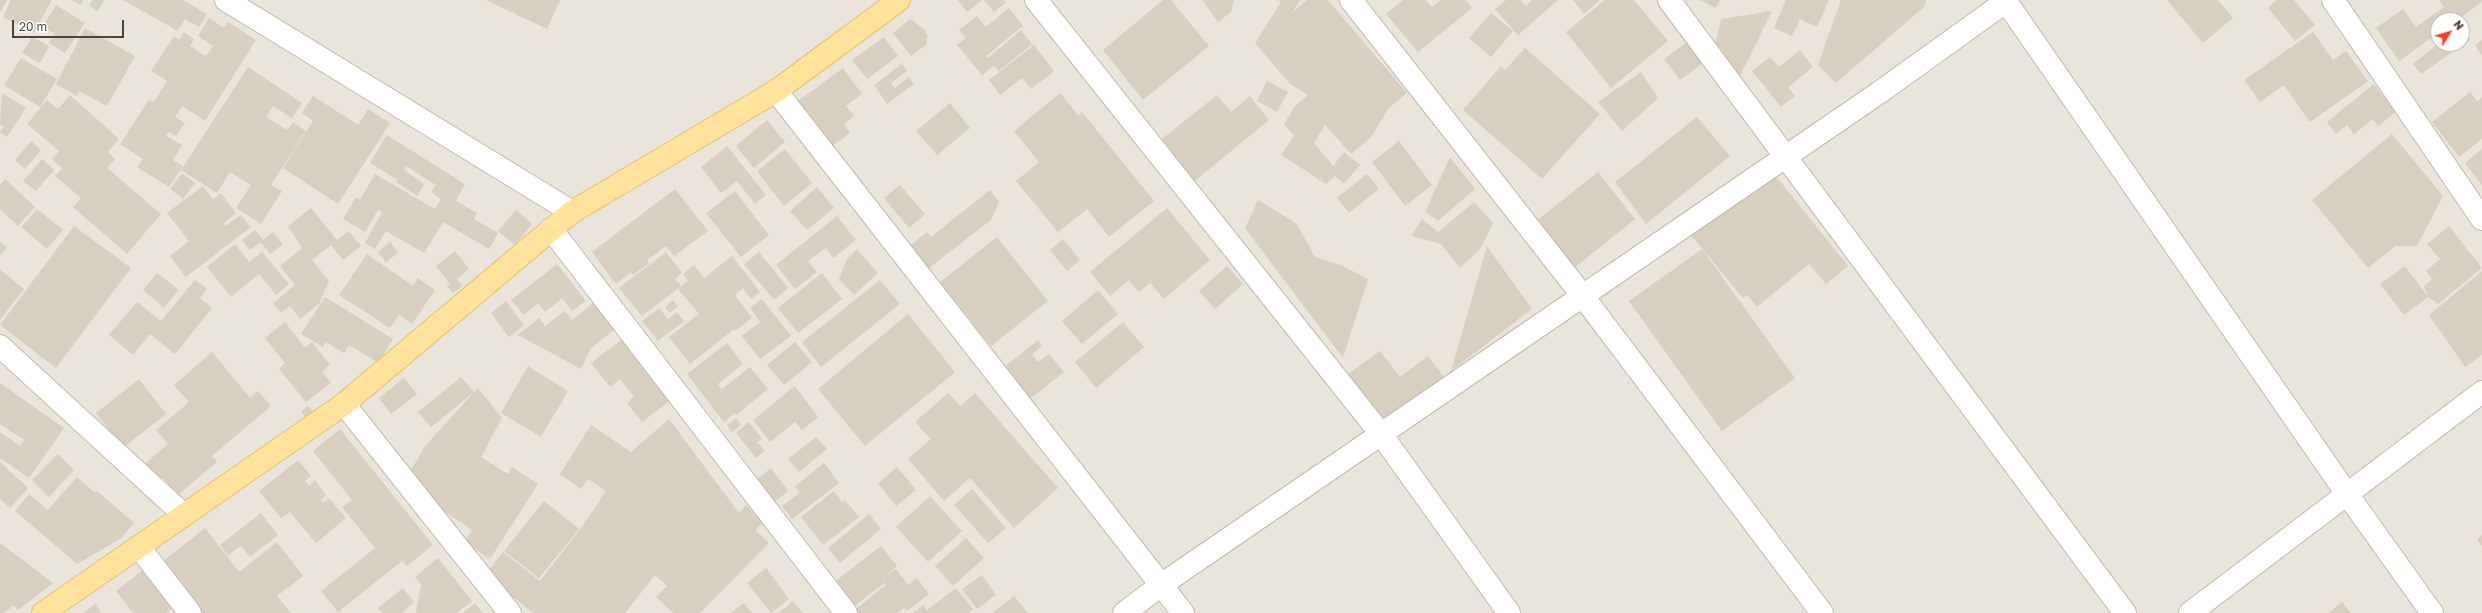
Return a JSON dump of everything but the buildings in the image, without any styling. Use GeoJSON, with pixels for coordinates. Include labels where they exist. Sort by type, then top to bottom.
{"type":"FeatureCollection","features":[{"type":"Feature","properties":{"kind":"main road"},"geometry":{"type":"LineString","coordinates":[[43,613],[344,404],[572,212],[776,91],[900,0]]}},
{"type":"Feature","properties":{"kind":"street"},"geometry":{"type":"LineString","coordinates":[[226,0],[572,212]]}},
{"type":"Feature","properties":{"kind":"street"},"geometry":{"type":"LineString","coordinates":[[1036,0],[1381,434],[1509,613]]}},
{"type":"Feature","properties":{"kind":"street"},"geometry":{"type":"LineString","coordinates":[[1351,0],[1582,295],[1822,613]]}},
{"type":"Feature","properties":{"kind":"street"},"geometry":{"type":"LineString","coordinates":[[1669,0],[2126,613]]}},
{"type":"Feature","properties":{"kind":"street"},"geometry":{"type":"LineString","coordinates":[[2333,0],[2482,219]]}},
{"type":"Feature","properties":{"kind":"street"},"geometry":{"type":"LineString","coordinates":[[1124,613],[1161,585],[1786,156],[2006,1],[2347,494],[2432,613]]}},
{"type":"Feature","properties":{"kind":"street"},"geometry":{"type":"LineString","coordinates":[[776,91],[1183,613]]}},
{"type":"Feature","properties":{"kind":"street"},"geometry":{"type":"LineString","coordinates":[[552,229],[846,613]]}},
{"type":"Feature","properties":{"kind":"street"},"geometry":{"type":"LineString","coordinates":[[0,346],[184,515]]}},
{"type":"Feature","properties":{"kind":"street"},"geometry":{"type":"LineString","coordinates":[[2190,613],[2482,392]]}},
{"type":"Feature","properties":{"kind":"street"},"geometry":{"type":"LineString","coordinates":[[344,404],[510,613]]}},
{"type":"Feature","properties":{"kind":"street"},"geometry":{"type":"LineString","coordinates":[[139,547],[190,613]]}},
{"type":"Feature","properties":{"kind":"shaded area"},"geometry":{"type":"Polygon","coordinates":[[[0,0],[2482,0],[2482,613],[0,613],[0,0]]]}}]}
